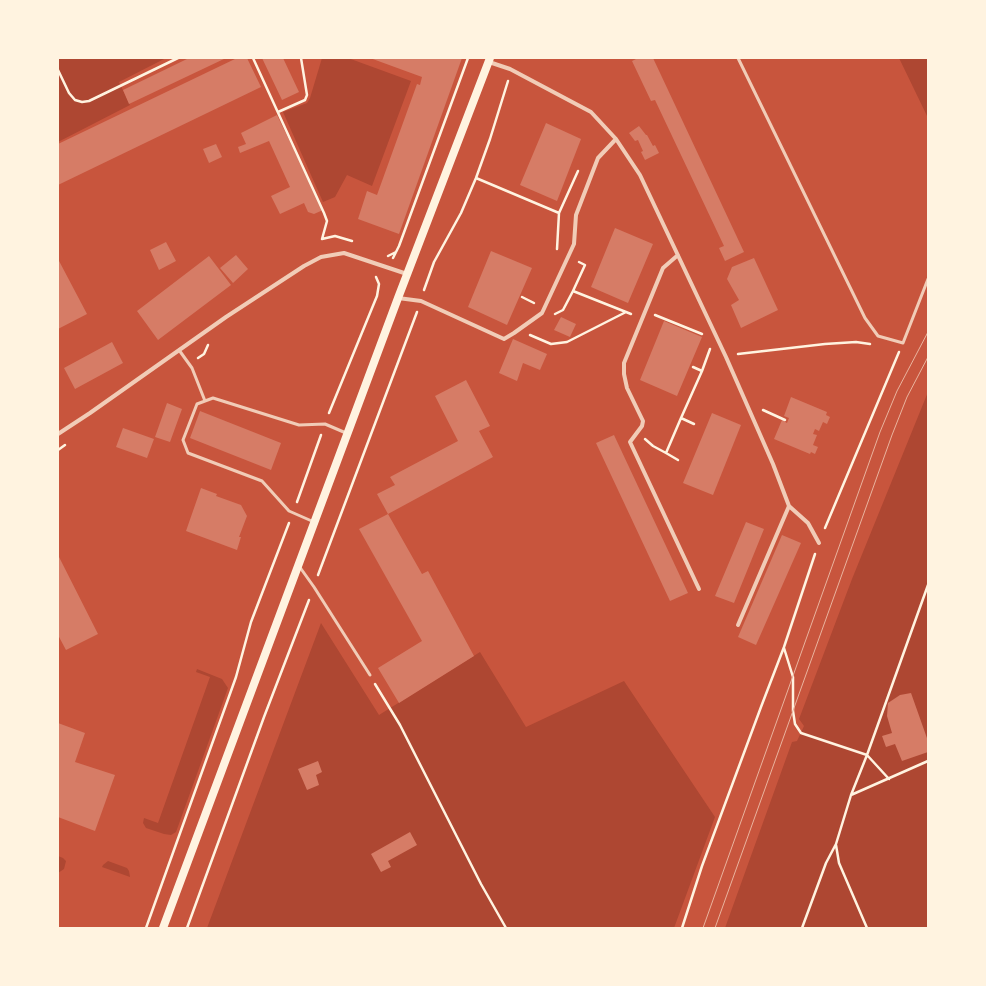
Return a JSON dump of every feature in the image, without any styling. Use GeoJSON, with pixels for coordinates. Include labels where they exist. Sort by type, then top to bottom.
{"type":"FeatureCollection","features":[{"type":"Feature","properties":{"kind":"main road"},"geometry":{"type":"LineString","coordinates":[[163,928],[407,274],[489,60]]}},
{"type":"Feature","properties":{"kind":"street"},"geometry":{"type":"LineString","coordinates":[[489,60],[510,69],[591,112],[616,138],[640,175],[726,357],[773,464],[789,506],[808,523],[819,543]]}},
{"type":"Feature","properties":{"kind":"street"},"geometry":{"type":"LineString","coordinates":[[398,298],[421,301],[504,339],[542,313],[574,244],[576,215],[598,158],[616,138]]}},
{"type":"Feature","properties":{"kind":"street"},"geometry":{"type":"LineString","coordinates":[[58,434],[232,313],[304,266],[321,257],[344,254],[407,274]]}},
{"type":"Feature","properties":{"kind":"street"},"geometry":{"type":"LineString","coordinates":[[678,255],[663,268],[624,363],[624,374],[627,388],[643,420],[642,426],[630,442],[699,589]]}},
{"type":"Feature","properties":{"kind":"street"},"geometry":{"type":"LineString","coordinates":[[738,625],[789,506]]}},
{"type":"Feature","properties":{"kind":"lane"},"geometry":{"type":"LineString","coordinates":[[738,58],[865,318],[878,336],[903,343],[928,279]]}},
{"type":"Feature","properties":{"kind":"lane"},"geometry":{"type":"LineString","coordinates":[[180,350],[190,365],[205,401]]}},
{"type":"Feature","properties":{"kind":"lane"},"geometry":{"type":"LineString","coordinates":[[315,523],[289,511],[262,480],[188,453],[182,440],[197,404],[213,398],[299,425],[325,424],[348,433]]}},
{"type":"Feature","properties":{"kind":"lane"},"geometry":{"type":"LineString","coordinates":[[299,566],[370,675]]}},
{"type":"Feature","properties":{"kind":"path"},"geometry":{"type":"LineString","coordinates":[[58,70],[74,100],[82,102],[89,101],[178,58]]}},
{"type":"Feature","properties":{"kind":"path"},"geometry":{"type":"LineString","coordinates":[[253,58],[324,213],[327,221],[322,239]]}},
{"type":"Feature","properties":{"kind":"path"},"geometry":{"type":"LineString","coordinates":[[278,112],[305,100],[307,95],[301,58]]}},
{"type":"Feature","properties":{"kind":"path"},"geometry":{"type":"LineString","coordinates":[[146,928],[236,677],[252,622],[325,424],[377,296],[379,284],[400,246],[468,58]]}},
{"type":"Feature","properties":{"kind":"path"},"geometry":{"type":"LineString","coordinates":[[461,213],[490,139],[510,69]]}},
{"type":"Feature","properties":{"kind":"path"},"geometry":{"type":"LineString","coordinates":[[557,253],[559,213],[578,171]]}},
{"type":"Feature","properties":{"kind":"path"},"geometry":{"type":"LineString","coordinates":[[476,178],[559,213]]}},
{"type":"Feature","properties":{"kind":"path"},"geometry":{"type":"LineString","coordinates":[[373,273],[379,284]]}},
{"type":"Feature","properties":{"kind":"path"},"geometry":{"type":"LineString","coordinates":[[549,318],[563,310],[573,291],[626,312]]}},
{"type":"Feature","properties":{"kind":"path"},"geometry":{"type":"LineString","coordinates":[[187,928],[264,717],[421,301]]}},
{"type":"Feature","properties":{"kind":"path"},"geometry":{"type":"LineString","coordinates":[[726,357],[734,354],[824,344],[856,342],[876,344]]}},
{"type":"Feature","properties":{"kind":"path"},"geometry":{"type":"LineString","coordinates":[[190,365],[204,354],[209,343]]}},
{"type":"Feature","properties":{"kind":"path"},"geometry":{"type":"LineString","coordinates":[[682,928],[702,866],[784,647],[819,543],[903,343]]}},
{"type":"Feature","properties":{"kind":"path"},"geometry":{"type":"LineString","coordinates":[[666,453],[702,371],[693,367]]}},
{"type":"Feature","properties":{"kind":"path"},"geometry":{"type":"LineString","coordinates":[[750,412],[759,408],[785,420]]}},
{"type":"Feature","properties":{"kind":"path"},"geometry":{"type":"LineString","coordinates":[[681,418],[694,424]]}},
{"type":"Feature","properties":{"kind":"path"},"geometry":{"type":"LineString","coordinates":[[638,431],[653,446],[678,460]]}},
{"type":"Feature","properties":{"kind":"path"},"geometry":{"type":"LineString","coordinates":[[58,450],[70,442]]}},
{"type":"Feature","properties":{"kind":"path"},"geometry":{"type":"LineString","coordinates":[[802,928],[826,863],[836,844],[851,795],[867,755],[928,585]]}},
{"type":"Feature","properties":{"kind":"path"},"geometry":{"type":"LineString","coordinates":[[784,647],[794,677],[793,711],[795,724],[801,733],[867,755],[889,779]]}},
{"type":"Feature","properties":{"kind":"path"},"geometry":{"type":"LineString","coordinates":[[370,675],[400,724],[481,884],[506,928]]}},
{"type":"Feature","properties":{"kind":"path"},"geometry":{"type":"LineString","coordinates":[[851,795],[928,761]]}},
{"type":"Feature","properties":{"kind":"path"},"geometry":{"type":"LineString","coordinates":[[836,844],[839,863],[867,928]]}},
{"type":"Feature","properties":{"kind":"shaded area"},"geometry":{"type":"Polygon","coordinates":[[[58,58],[166,58],[119,82],[130,105],[58,142],[58,58]]]}},
{"type":"Feature","properties":{"kind":"shaded area"},"geometry":{"type":"Polygon","coordinates":[[[322,58],[348,58],[411,81],[372,186],[347,175],[335,197],[323,202],[283,112],[307,103],[310,98],[322,58]]]}},
{"type":"Feature","properties":{"kind":"shaded area"},"geometry":{"type":"Polygon","coordinates":[[[899,58],[928,58],[928,118],[899,58]]]}},
{"type":"Feature","properties":{"kind":"shaded area"},"geometry":{"type":"Polygon","coordinates":[[[928,392],[928,928],[725,928],[792,742],[797,741],[804,726],[799,719],[852,579],[928,392]]]}},
{"type":"Feature","properties":{"kind":"shaded area"},"geometry":{"type":"Polygon","coordinates":[[[321,623],[379,715],[480,652],[526,727],[624,681],[715,817],[674,928],[207,928],[321,623]]]}},
{"type":"Feature","properties":{"kind":"shaded area"},"geometry":{"type":"Polygon","coordinates":[[[197,669],[222,679],[228,688],[176,832],[171,835],[164,834],[146,828],[143,823],[144,818],[158,823],[210,677],[196,672],[197,669]]]}},
{"type":"Feature","properties":{"kind":"shaded area"},"geometry":{"type":"Polygon","coordinates":[[[58,856],[66,861],[64,869],[58,873],[58,856]]]}},
{"type":"Feature","properties":{"kind":"shaded area"},"geometry":{"type":"Polygon","coordinates":[[[108,861],[127,868],[130,877],[102,867],[108,861]]]}},
{"type":"Feature","properties":{"kind":"building"},"geometry":{"type":"Polygon","coordinates":[[[189,58],[226,58],[129,104],[123,90],[189,58]]]}},
{"type":"Feature","properties":{"kind":"building"},"geometry":{"type":"Polygon","coordinates":[[[237,58],[247,58],[261,87],[58,185],[58,144],[237,58]]]}},
{"type":"Feature","properties":{"kind":"building"},"geometry":{"type":"Polygon","coordinates":[[[262,58],[283,58],[299,92],[282,100],[262,58]]]}},
{"type":"Feature","properties":{"kind":"building"},"geometry":{"type":"Polygon","coordinates":[[[370,58],[462,58],[399,234],[358,219],[367,191],[377,195],[417,84],[420,85],[422,77],[370,58]]]}},
{"type":"Feature","properties":{"kind":"building"},"geometry":{"type":"Polygon","coordinates":[[[638,58],[653,58],[744,252],[725,261],[719,248],[724,246],[655,100],[651,101],[632,61],[638,58]]]}},
{"type":"Feature","properties":{"kind":"building"},"geometry":{"type":"Polygon","coordinates":[[[277,115],[323,210],[314,214],[308,212],[304,203],[280,214],[271,196],[290,187],[269,141],[240,153],[238,147],[246,144],[241,133],[277,115]]]}},
{"type":"Feature","properties":{"kind":"building"},"geometry":{"type":"Polygon","coordinates":[[[546,123],[581,139],[557,201],[520,185],[546,123]]]}},
{"type":"Feature","properties":{"kind":"building"},"geometry":{"type":"Polygon","coordinates":[[[639,126],[647,135],[653,146],[655,145],[659,153],[645,160],[638,140],[635,141],[629,133],[639,126]]]}},
{"type":"Feature","properties":{"kind":"building"},"geometry":{"type":"Polygon","coordinates":[[[216,144],[222,157],[209,163],[203,149],[216,144]]]}},
{"type":"Feature","properties":{"kind":"building"},"geometry":{"type":"Polygon","coordinates":[[[615,228],[653,244],[628,303],[591,287],[615,228]]]}},
{"type":"Feature","properties":{"kind":"building"},"geometry":{"type":"Polygon","coordinates":[[[166,242],[176,261],[159,270],[150,250],[166,242]]]}},
{"type":"Feature","properties":{"kind":"building"},"geometry":{"type":"Polygon","coordinates":[[[491,251],[532,268],[507,325],[468,307],[491,251]]]}},
{"type":"Feature","properties":{"kind":"building"},"geometry":{"type":"Polygon","coordinates":[[[236,255],[248,269],[233,283],[220,268],[236,255]]]}},
{"type":"Feature","properties":{"kind":"building"},"geometry":{"type":"Polygon","coordinates":[[[209,256],[231,285],[158,340],[137,311],[209,256]]]}},
{"type":"Feature","properties":{"kind":"building"},"geometry":{"type":"Polygon","coordinates":[[[754,258],[778,310],[741,328],[731,305],[739,300],[727,279],[732,267],[754,258]]]}},
{"type":"Feature","properties":{"kind":"building"},"geometry":{"type":"Polygon","coordinates":[[[58,259],[87,314],[58,329],[58,259]]]}},
{"type":"Feature","properties":{"kind":"building"},"geometry":{"type":"Polygon","coordinates":[[[561,317],[576,324],[570,337],[554,330],[561,317]]]}},
{"type":"Feature","properties":{"kind":"building"},"geometry":{"type":"Polygon","coordinates":[[[664,321],[702,337],[677,396],[640,380],[664,321]]]}},
{"type":"Feature","properties":{"kind":"building"},"geometry":{"type":"Polygon","coordinates":[[[513,339],[547,354],[540,370],[523,363],[517,381],[499,373],[513,339]]]}},
{"type":"Feature","properties":{"kind":"building"},"geometry":{"type":"Polygon","coordinates":[[[112,342],[123,363],[75,389],[64,368],[112,342]]]}},
{"type":"Feature","properties":{"kind":"building"},"geometry":{"type":"Polygon","coordinates":[[[466,380],[490,426],[479,431],[493,457],[388,514],[377,494],[395,485],[390,477],[458,441],[435,396],[466,380]]]}},
{"type":"Feature","properties":{"kind":"building"},"geometry":{"type":"Polygon","coordinates":[[[791,397],[827,412],[826,415],[830,417],[827,424],[823,422],[819,431],[815,429],[813,434],[817,435],[813,445],[818,447],[815,454],[811,452],[810,454],[774,439],[782,420],[787,423],[789,418],[784,416],[791,397]]]}},
{"type":"Feature","properties":{"kind":"building"},"geometry":{"type":"Polygon","coordinates":[[[167,403],[182,409],[170,442],[155,437],[167,403]]]}},
{"type":"Feature","properties":{"kind":"building"},"geometry":{"type":"Polygon","coordinates":[[[200,411],[281,443],[271,470],[190,438],[200,411]]]}},
{"type":"Feature","properties":{"kind":"building"},"geometry":{"type":"Polygon","coordinates":[[[712,413],[741,425],[713,495],[683,483],[712,413]]]}},
{"type":"Feature","properties":{"kind":"building"},"geometry":{"type":"Polygon","coordinates":[[[123,428],[154,439],[147,458],[116,447],[123,428]]]}},
{"type":"Feature","properties":{"kind":"building"},"geometry":{"type":"Polygon","coordinates":[[[614,435],[688,593],[670,601],[596,443],[614,435]]]}},
{"type":"Feature","properties":{"kind":"building"},"geometry":{"type":"Polygon","coordinates":[[[201,488],[217,494],[216,496],[241,505],[247,516],[239,537],[241,537],[237,550],[186,531],[201,488]]]}},
{"type":"Feature","properties":{"kind":"building"},"geometry":{"type":"Polygon","coordinates":[[[388,514],[422,574],[428,571],[474,656],[399,703],[378,668],[422,641],[359,529],[388,514]]]}},
{"type":"Feature","properties":{"kind":"building"},"geometry":{"type":"Polygon","coordinates":[[[746,522],[764,529],[734,603],[715,596],[746,522]]]}},
{"type":"Feature","properties":{"kind":"building"},"geometry":{"type":"Polygon","coordinates":[[[782,535],[801,543],[756,645],[738,637],[782,535]]]}},
{"type":"Feature","properties":{"kind":"building"},"geometry":{"type":"Polygon","coordinates":[[[58,555],[98,634],[66,650],[58,635],[58,555]]]}},
{"type":"Feature","properties":{"kind":"building"},"geometry":{"type":"Polygon","coordinates":[[[911,693],[928,741],[928,752],[902,761],[895,744],[886,747],[882,736],[892,733],[887,716],[888,703],[900,695],[911,693]]]}},
{"type":"Feature","properties":{"kind":"building"},"geometry":{"type":"Polygon","coordinates":[[[58,723],[85,733],[75,762],[115,775],[95,831],[58,817],[58,723]]]}},
{"type":"Feature","properties":{"kind":"building"},"geometry":{"type":"Polygon","coordinates":[[[318,761],[322,772],[316,775],[319,785],[307,790],[298,769],[318,761]]]}},
{"type":"Feature","properties":{"kind":"building"},"geometry":{"type":"Polygon","coordinates":[[[410,832],[417,845],[388,861],[391,867],[381,872],[371,854],[410,832]]]}},
{"type":"Feature","properties":{"kind":"tram line"},"geometry":{"type":"LineString","coordinates":[[703,928],[880,432],[897,391],[928,332]]}},
{"type":"Feature","properties":{"kind":"tram line"},"geometry":{"type":"LineString","coordinates":[[715,928],[892,435],[907,397],[928,357]]}}]}
